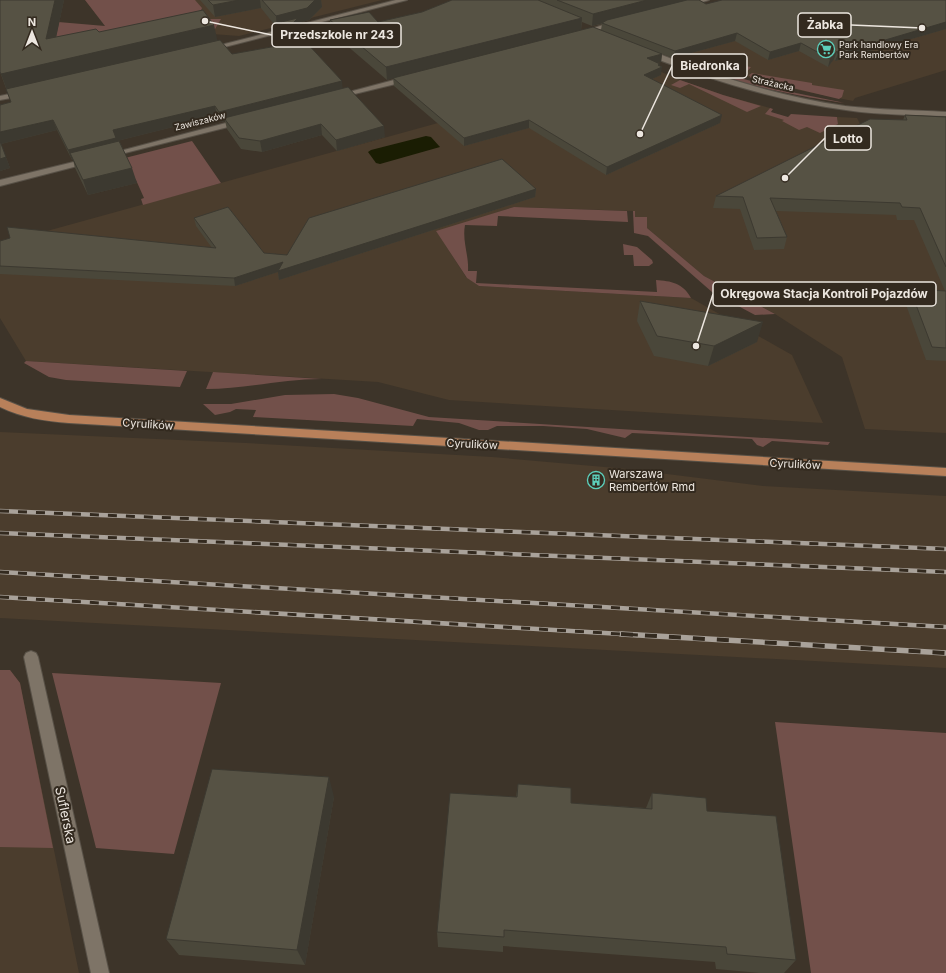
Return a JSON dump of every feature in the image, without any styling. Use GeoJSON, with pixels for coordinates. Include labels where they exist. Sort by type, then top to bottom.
{"type":"FeatureCollection","features":[{"type":"Feature","properties":{"kind":"main road","name":"Cyrulików"},"geometry":{"type":"LineString","coordinates":[[0,402],[28,412],[58,417],[112,422],[946,472]]}},
{"type":"Feature","properties":{"kind":"street"},"geometry":{"type":"LineString","coordinates":[[202,51],[404,0]]}},
{"type":"Feature","properties":{"kind":"street"},"geometry":{"type":"LineString","coordinates":[[677,7],[706,0]]}},
{"type":"Feature","properties":{"kind":"street"},"geometry":{"type":"LineString","coordinates":[[572,36],[592,31],[604,25],[626,20]]}},
{"type":"Feature","properties":{"kind":"street"},"geometry":{"type":"LineString","coordinates":[[578,25],[606,36]]}},
{"type":"Feature","properties":{"kind":"street","name":"Strażacka"},"geometry":{"type":"LineString","coordinates":[[638,49],[720,80],[808,101],[858,109],[946,114]]}},
{"type":"Feature","properties":{"kind":"street"},"geometry":{"type":"LineString","coordinates":[[329,99],[416,76]]}},
{"type":"Feature","properties":{"kind":"street"},"geometry":{"type":"LineString","coordinates":[[0,98],[31,91]]}},
{"type":"Feature","properties":{"kind":"street","name":"Zawiszaków"},"geometry":{"type":"LineString","coordinates":[[0,183],[250,119]]}},
{"type":"Feature","properties":{"kind":"street","name":"Suflerska"},"geometry":{"type":"LineString","coordinates":[[32,657],[100,973]]}},
{"type":"Feature","properties":{"kind":"shaded area"},"geometry":{"type":"Polygon","coordinates":[[[85,0],[382,0],[239,36],[106,26],[85,0]]]}},
{"type":"Feature","properties":{"kind":"shaded area"},"geometry":{"type":"Polygon","coordinates":[[[85,0],[195,0],[202,8],[197,19],[221,19],[212,34],[174,31],[36,38],[0,17],[105,26],[85,0]]]}},
{"type":"Feature","properties":{"kind":"shaded area","name":"Park handlowy Era Park Rembertów"},"geometry":{"type":"Polygon","coordinates":[[[946,0],[946,70],[855,98],[853,101],[798,90],[751,78],[718,69],[683,56],[692,52],[783,28],[946,0]]]}},
{"type":"Feature","properties":{"kind":"shaded area"},"geometry":{"type":"Polygon","coordinates":[[[587,40],[680,80],[723,95],[770,108],[766,114],[807,127],[838,124],[837,117],[857,118],[861,126],[946,129],[946,433],[865,429],[842,357],[775,314],[704,276],[635,217],[634,211],[514,207],[437,232],[466,277],[479,286],[691,298],[792,355],[823,423],[449,400],[378,382],[26,361],[0,318],[0,244],[467,115],[587,40]]]}},
{"type":"Feature","properties":{"kind":"shaded area"},"geometry":{"type":"Polygon","coordinates":[[[733,64],[751,67],[745,74],[740,75],[718,69],[722,65],[733,64]]]}},
{"type":"Feature","properties":{"kind":"shaded area"},"geometry":{"type":"Polygon","coordinates":[[[718,72],[796,93],[845,103],[759,87],[727,77],[718,72]]]}},
{"type":"Feature","properties":{"kind":"shaded area"},"geometry":{"type":"Polygon","coordinates":[[[752,73],[844,90],[842,97],[839,99],[751,78],[749,75],[752,73]]]}},
{"type":"Feature","properties":{"kind":"shaded area"},"geometry":{"type":"Polygon","coordinates":[[[680,80],[761,106],[747,112],[689,84],[680,88],[671,85],[680,80]]]}},
{"type":"Feature","properties":{"kind":"shaded area"},"geometry":{"type":"Polygon","coordinates":[[[770,108],[773,109],[771,112],[788,117],[791,114],[837,117],[838,124],[820,133],[807,127],[799,130],[782,121],[784,120],[765,114],[770,108]]]}},
{"type":"Feature","properties":{"kind":"shaded area"},"geometry":{"type":"Polygon","coordinates":[[[426,136],[431,137],[440,147],[380,164],[376,163],[368,152],[371,150],[426,136]]]}},
{"type":"Feature","properties":{"kind":"shaded area"},"geometry":{"type":"Polygon","coordinates":[[[192,141],[221,183],[143,205],[141,199],[144,198],[136,180],[117,160],[192,141]]]}},
{"type":"Feature","properties":{"kind":"shaded area"},"geometry":{"type":"Polygon","coordinates":[[[514,207],[627,211],[628,222],[498,216],[497,226],[465,225],[464,237],[468,259],[468,271],[477,271],[476,283],[657,292],[656,280],[667,281],[680,286],[691,298],[479,286],[467,278],[436,231],[514,207]]]}},
{"type":"Feature","properties":{"kind":"shaded area"},"geometry":{"type":"Polygon","coordinates":[[[633,211],[635,211],[635,217],[647,217],[647,228],[704,276],[775,314],[755,315],[712,292],[648,236],[634,233],[633,211]]]}},
{"type":"Feature","properties":{"kind":"shaded area"},"geometry":{"type":"Polygon","coordinates":[[[623,244],[637,247],[652,260],[653,263],[649,266],[634,266],[633,255],[624,255],[623,244]]]}},
{"type":"Feature","properties":{"kind":"shaded area"},"geometry":{"type":"Polygon","coordinates":[[[26,361],[187,371],[180,387],[66,380],[49,377],[24,363],[26,361]]]}},
{"type":"Feature","properties":{"kind":"shaded area"},"geometry":{"type":"Polygon","coordinates":[[[213,372],[322,379],[307,379],[221,389],[206,389],[213,372]]]}},
{"type":"Feature","properties":{"kind":"shaded area"},"geometry":{"type":"Polygon","coordinates":[[[334,394],[358,398],[429,417],[830,442],[828,445],[772,441],[763,447],[757,445],[752,439],[632,433],[625,438],[587,429],[543,426],[497,426],[488,430],[479,430],[459,423],[417,419],[413,426],[253,417],[256,410],[236,409],[230,412],[215,415],[203,404],[231,404],[285,395],[334,394]]]}},
{"type":"Feature","properties":{"kind":"shaded area"},"geometry":{"type":"Polygon","coordinates":[[[0,432],[246,443],[492,457],[627,469],[763,486],[946,496],[946,668],[0,618],[0,432]]]}},
{"type":"Feature","properties":{"kind":"shaded area"},"geometry":{"type":"Polygon","coordinates":[[[0,670],[10,670],[20,683],[79,973],[0,973],[0,670]]]}},
{"type":"Feature","properties":{"kind":"shaded area"},"geometry":{"type":"Polygon","coordinates":[[[0,670],[10,670],[20,683],[53,848],[0,847],[0,670]]]}},
{"type":"Feature","properties":{"kind":"shaded area"},"geometry":{"type":"Polygon","coordinates":[[[52,673],[221,683],[174,854],[96,848],[52,673]]]}},
{"type":"Feature","properties":{"kind":"shaded area"},"geometry":{"type":"Polygon","coordinates":[[[775,722],[946,733],[946,973],[811,973],[775,722]]]}},
{"type":"Feature","properties":{"kind":"building"},"geometry":{"type":"Polygon","coordinates":[[[0,0],[55,0],[46,39],[96,29],[99,32],[203,10],[214,25],[1,74],[0,0]]]}},
{"type":"Feature","properties":{"kind":"building"},"geometry":{"type":"Polygon","coordinates":[[[208,0],[239,0],[213,5],[208,0]]]}},
{"type":"Feature","properties":{"kind":"building"},"geometry":{"type":"Polygon","coordinates":[[[262,0],[315,0],[307,8],[276,16],[262,0]]]}},
{"type":"Feature","properties":{"kind":"building"},"geometry":{"type":"Polygon","coordinates":[[[452,0],[538,0],[582,18],[386,67],[330,20],[369,12],[378,22],[422,12],[452,0]]]}},
{"type":"Feature","properties":{"kind":"building"},"geometry":{"type":"Polygon","coordinates":[[[557,0],[647,0],[593,14],[557,0]]]}},
{"type":"Feature","properties":{"kind":"building"},"geometry":{"type":"Polygon","coordinates":[[[687,0],[699,0],[706,4],[722,0],[946,0],[946,22],[838,54],[837,51],[830,59],[801,43],[770,52],[737,33],[675,51],[602,23],[607,20],[687,0]]]}},
{"type":"Feature","properties":{"kind":"building"},"geometry":{"type":"Polygon","coordinates":[[[298,18],[287,29],[281,22],[298,18]]]}},
{"type":"Feature","properties":{"kind":"building"},"geometry":{"type":"Polygon","coordinates":[[[593,27],[662,54],[647,58],[660,64],[658,65],[662,67],[644,75],[722,115],[607,167],[529,120],[464,138],[393,78],[593,27]]]}},
{"type":"Feature","properties":{"kind":"building"},"geometry":{"type":"Polygon","coordinates":[[[220,40],[232,54],[305,41],[342,81],[219,112],[215,106],[113,130],[116,138],[68,150],[53,120],[0,132],[0,105],[11,102],[6,89],[220,40]]]}},
{"type":"Feature","properties":{"kind":"building"},"geometry":{"type":"Polygon","coordinates":[[[348,87],[384,126],[336,140],[321,124],[260,141],[239,138],[224,118],[348,87]]]}},
{"type":"Feature","properties":{"kind":"building"},"geometry":{"type":"Polygon","coordinates":[[[905,115],[946,117],[946,267],[920,208],[902,207],[900,203],[770,198],[787,237],[757,238],[743,197],[716,196],[870,119],[907,120],[905,115]]]}},
{"type":"Feature","properties":{"kind":"building"},"geometry":{"type":"Polygon","coordinates":[[[0,141],[6,157],[0,159],[0,141]]]}},
{"type":"Feature","properties":{"kind":"building"},"geometry":{"type":"Polygon","coordinates":[[[119,141],[132,168],[83,180],[70,153],[119,141]]]}},
{"type":"Feature","properties":{"kind":"building"},"geometry":{"type":"Polygon","coordinates":[[[502,159],[536,189],[278,271],[283,262],[234,278],[0,266],[0,241],[10,238],[7,227],[216,248],[194,218],[228,207],[264,253],[287,255],[309,218],[502,159]]]}},
{"type":"Feature","properties":{"kind":"building"},"geometry":{"type":"Polygon","coordinates":[[[910,289],[946,291],[946,348],[932,347],[910,289]]]}},
{"type":"Feature","properties":{"kind":"building"},"geometry":{"type":"Polygon","coordinates":[[[640,301],[763,322],[714,346],[657,336],[640,301]]]}},
{"type":"Feature","properties":{"kind":"building"},"geometry":{"type":"Polygon","coordinates":[[[212,769],[329,777],[297,950],[166,939],[212,769]]]}},
{"type":"Feature","properties":{"kind":"building"},"geometry":{"type":"Polygon","coordinates":[[[518,784],[571,788],[571,803],[652,809],[652,793],[706,798],[707,811],[776,816],[796,960],[727,954],[726,947],[504,930],[504,937],[437,932],[450,793],[517,797],[518,784]]]}},
{"type":"Feature","properties":{"kind":"railway"},"geometry":{"type":"LineString","coordinates":[[0,511],[946,549]]}},
{"type":"Feature","properties":{"kind":"railway"},"geometry":{"type":"LineString","coordinates":[[0,533],[946,572]]}},
{"type":"Feature","properties":{"kind":"railway"},"geometry":{"type":"LineString","coordinates":[[0,572],[946,627]]}},
{"type":"Feature","properties":{"kind":"railway"},"geometry":{"type":"LineString","coordinates":[[0,597],[632,635]]}},
{"type":"Feature","properties":{"kind":"railway"},"geometry":{"type":"LineString","coordinates":[[621,634],[632,635]]}},
{"type":"Feature","properties":{"kind":"railway"},"geometry":{"type":"LineString","coordinates":[[632,635],[946,653]]}},
{"type":"Feature","properties":{"kind":"railway"},"geometry":{"type":"LineString","coordinates":[[632,635],[638,635]]}},
{"type":"Feature","properties":{"kind":"place","name":"Przedszkole nr 243"},"geometry":{"type":"Point","coordinates":[205,21]}},
{"type":"Feature","properties":{"kind":"place","name":"Żabka"},"geometry":{"type":"Point","coordinates":[922,28]}},
{"type":"Feature","properties":{"kind":"place","name":"Park handlowy Era Park Rembertów"},"geometry":{"type":"Point","coordinates":[826,49]}},
{"type":"Feature","properties":{"kind":"place","name":"Biedronka"},"geometry":{"type":"Point","coordinates":[640,134]}},
{"type":"Feature","properties":{"kind":"place","name":"Lotto"},"geometry":{"type":"Point","coordinates":[785,178]}},
{"type":"Feature","properties":{"kind":"place","name":"Okręgowa Stacja Kontroli Pojazdów"},"geometry":{"type":"Point","coordinates":[696,346]}},
{"type":"Feature","properties":{"kind":"place","name":"Warszawa Rembertów Rmd"},"geometry":{"type":"Point","coordinates":[596,480]}}]}
